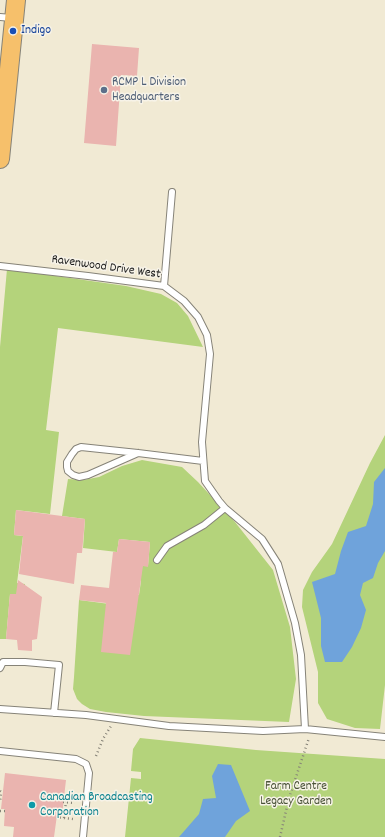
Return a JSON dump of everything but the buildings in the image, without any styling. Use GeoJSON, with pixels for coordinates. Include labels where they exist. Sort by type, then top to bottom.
{"type":"FeatureCollection","features":[{"type":"Feature","properties":{"kind":"main road"},"geometry":{"type":"LineString","coordinates":[[0,159],[7,18],[16,0]]}},
{"type":"Feature","properties":{"kind":"lane"},"geometry":{"type":"LineString","coordinates":[[164,286],[172,192]]}},
{"type":"Feature","properties":{"kind":"lane","name":"Ravenwood Drive West"},"geometry":{"type":"LineString","coordinates":[[0,266],[164,286],[184,301],[198,317],[207,335],[210,354],[202,442],[205,481],[225,508],[262,540],[278,564],[295,623],[301,654],[309,730]]}},
{"type":"Feature","properties":{"kind":"lane"},"geometry":{"type":"LineString","coordinates":[[138,453],[88,475],[79,477],[68,471],[67,467],[67,462],[72,454],[76,449],[81,447],[138,453],[203,461]]}},
{"type":"Feature","properties":{"kind":"lane"},"geometry":{"type":"LineString","coordinates":[[157,560],[167,546],[204,526],[225,508]]}},
{"type":"Feature","properties":{"kind":"lane"},"geometry":{"type":"LineString","coordinates":[[0,668],[3,662],[26,662],[59,665],[54,713]]}},
{"type":"Feature","properties":{"kind":"lane"},"geometry":{"type":"LineString","coordinates":[[0,709],[116,719],[169,726],[263,731],[309,730],[385,737]]}},
{"type":"Feature","properties":{"kind":"lane"},"geometry":{"type":"LineString","coordinates":[[0,752],[76,759],[86,764],[89,773],[83,837]]}},
{"type":"Feature","properties":{"kind":"path"},"geometry":{"type":"LineString","coordinates":[[96,756],[103,740],[116,719]]}},
{"type":"Feature","properties":{"kind":"path"},"geometry":{"type":"LineString","coordinates":[[280,837],[289,798],[309,730]]}},
{"type":"Feature","properties":{"kind":"path"},"geometry":{"type":"LineString","coordinates":[[0,792],[0,802]]}},
{"type":"Feature","properties":{"kind":"path"},"geometry":{"type":"LineString","coordinates":[[64,818],[65,802],[75,803]]}},
{"type":"Feature","properties":{"kind":"path"},"geometry":{"type":"LineString","coordinates":[[0,811],[5,812]]}},
{"type":"Feature","properties":{"kind":"path"},"geometry":{"type":"LineString","coordinates":[[56,817],[73,819]]}},
{"type":"Feature","properties":{"kind":"green space"},"geometry":{"type":"Polygon","coordinates":[[[7,269],[126,286],[161,294],[177,303],[188,316],[203,347],[58,328],[46,430],[59,432],[50,514],[16,510],[14,535],[23,536],[17,583],[25,584],[24,594],[10,594],[6,639],[0,639],[0,347],[7,269]]]}},
{"type":"Feature","properties":{"kind":"green space"},"geometry":{"type":"Polygon","coordinates":[[[385,435],[385,685],[380,729],[355,728],[327,719],[318,703],[318,672],[302,607],[303,590],[312,572],[332,544],[370,463],[385,435]]]}},
{"type":"Feature","properties":{"kind":"green space"},"geometry":{"type":"Polygon","coordinates":[[[142,460],[182,467],[235,522],[273,570],[290,627],[296,679],[289,722],[144,716],[106,712],[90,709],[77,699],[73,689],[79,600],[117,605],[119,593],[139,595],[141,581],[138,566],[148,566],[150,542],[119,539],[117,552],[83,548],[85,519],[62,516],[68,479],[83,480],[99,477],[122,466],[142,460]]]}},
{"type":"Feature","properties":{"kind":"green space","name":"Farm Centre Legacy Garden"},"geometry":{"type":"Polygon","coordinates":[[[140,738],[256,750],[385,759],[385,837],[125,837],[131,778],[141,779],[141,772],[131,771],[133,749],[140,738]]]}},
{"type":"Feature","properties":{"kind":"water"},"geometry":{"type":"Polygon","coordinates":[[[385,468],[385,551],[378,563],[373,578],[363,583],[360,595],[366,610],[361,628],[352,647],[342,662],[325,662],[321,646],[321,618],[312,582],[335,574],[348,532],[366,526],[373,504],[374,482],[385,468]]]}},
{"type":"Feature","properties":{"kind":"water"},"geometry":{"type":"Polygon","coordinates":[[[218,764],[231,765],[250,811],[236,821],[225,837],[179,837],[199,814],[203,799],[216,798],[212,776],[218,764]]]}},
{"type":"Feature","properties":{"kind":"place","name":"Indigo"},"geometry":{"type":"Point","coordinates":[13,31]}},
{"type":"Feature","properties":{"kind":"place","name":"RCMP L Division Headquarters"},"geometry":{"type":"Point","coordinates":[104,90]}},
{"type":"Feature","properties":{"kind":"place","name":"Canadian Broadcasting Corporation"},"geometry":{"type":"Point","coordinates":[32,805]}}]}
